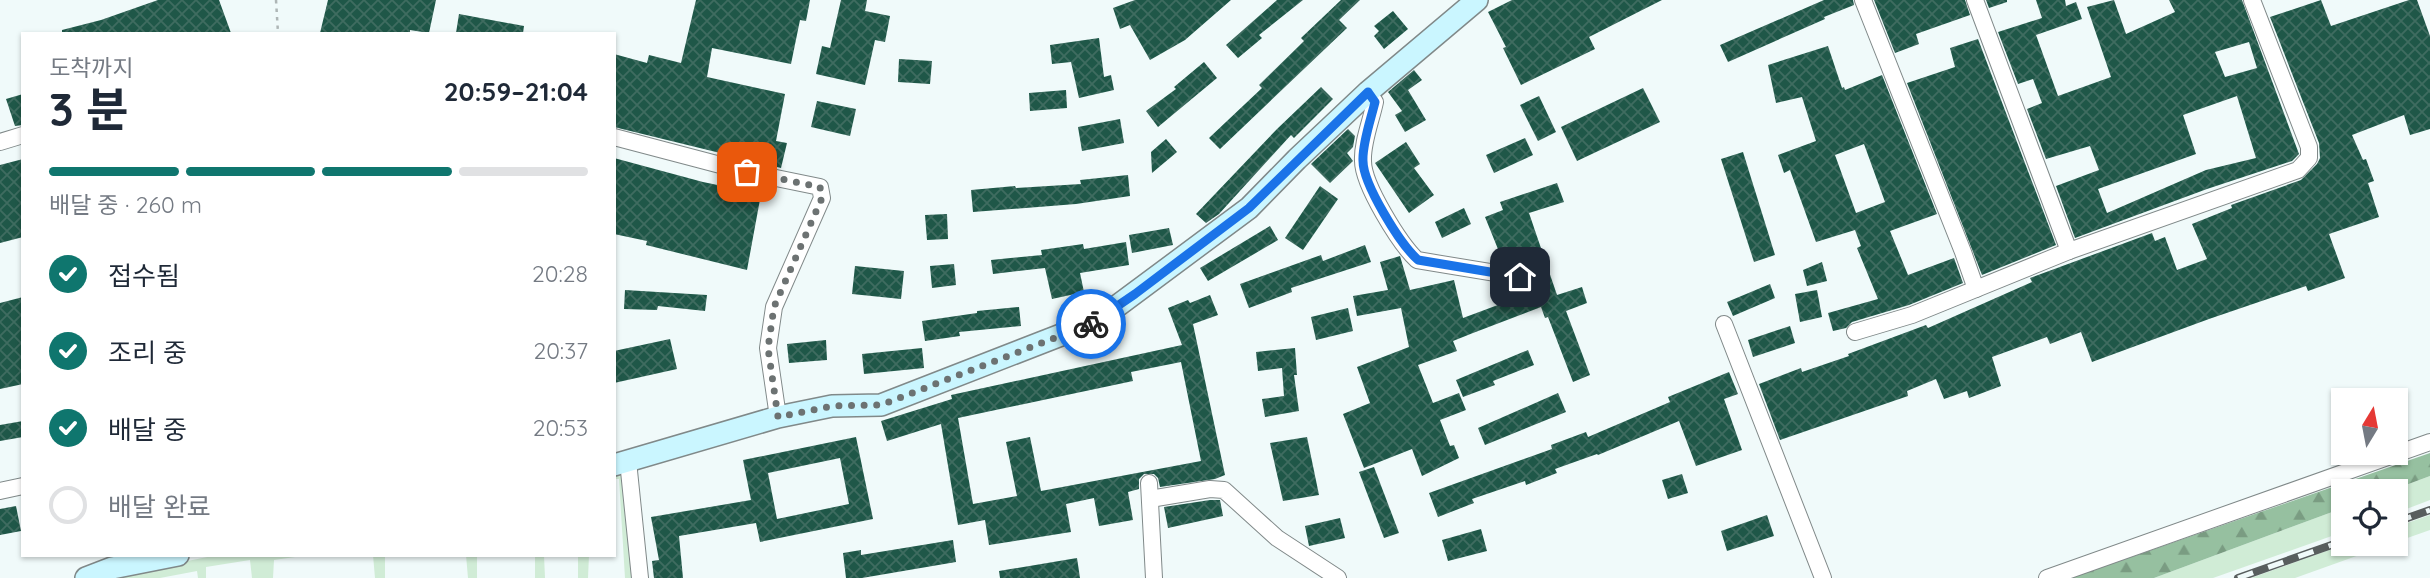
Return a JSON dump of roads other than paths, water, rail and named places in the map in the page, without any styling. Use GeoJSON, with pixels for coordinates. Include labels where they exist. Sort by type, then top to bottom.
{"type":"FeatureCollection","features":[{"type":"Feature","properties":{"kind":"street"},"geometry":{"type":"LineString","coordinates":[[640,578],[621,463],[778,417],[832,406],[881,405],[1097,321],[1249,208],[1368,92],[1477,0]]}},
{"type":"Feature","properties":{"kind":"street"},"geometry":{"type":"LineString","coordinates":[[1863,0],[1976,289]]}},
{"type":"Feature","properties":{"kind":"street"},"geometry":{"type":"LineString","coordinates":[[1975,0],[2069,251]]}},
{"type":"Feature","properties":{"kind":"street"},"geometry":{"type":"LineString","coordinates":[[1855,332],[1912,315],[2069,251],[2298,170],[2309,159],[2309,147],[2252,0]]}},
{"type":"Feature","properties":{"kind":"street"},"geometry":{"type":"LineString","coordinates":[[1368,92],[1375,102],[1363,160],[1366,176],[1399,239],[1409,252],[1418,260],[1520,277]]}},
{"type":"Feature","properties":{"kind":"street"},"geometry":{"type":"LineString","coordinates":[[0,142],[21,136]]}},
{"type":"Feature","properties":{"kind":"street"},"geometry":{"type":"LineString","coordinates":[[616,138],[747,172],[820,187],[822,198],[774,307],[768,348],[778,417]]}},
{"type":"Feature","properties":{"kind":"street"},"geometry":{"type":"LineString","coordinates":[[1724,324],[1823,578]]}},
{"type":"Feature","properties":{"kind":"street"},"geometry":{"type":"LineString","coordinates":[[2047,578],[2430,442]]}},
{"type":"Feature","properties":{"kind":"street"},"geometry":{"type":"LineString","coordinates":[[1149,483],[1154,578]]}},
{"type":"Feature","properties":{"kind":"street"},"geometry":{"type":"LineString","coordinates":[[0,491],[21,486]]}},
{"type":"Feature","properties":{"kind":"street"},"geometry":{"type":"LineString","coordinates":[[1150,499],[1210,489],[1224,490],[1277,538],[1338,578]]}},
{"type":"Feature","properties":{"kind":"street"},"geometry":{"type":"LineString","coordinates":[[86,578],[112,568],[168,557]]}},
{"type":"Feature","properties":{"kind":"railway"},"geometry":{"type":"LineString","coordinates":[[2408,518],[2430,510]]}},
{"type":"Feature","properties":{"kind":"railway"},"geometry":{"type":"LineString","coordinates":[[2238,578],[2331,545]]}}]}
